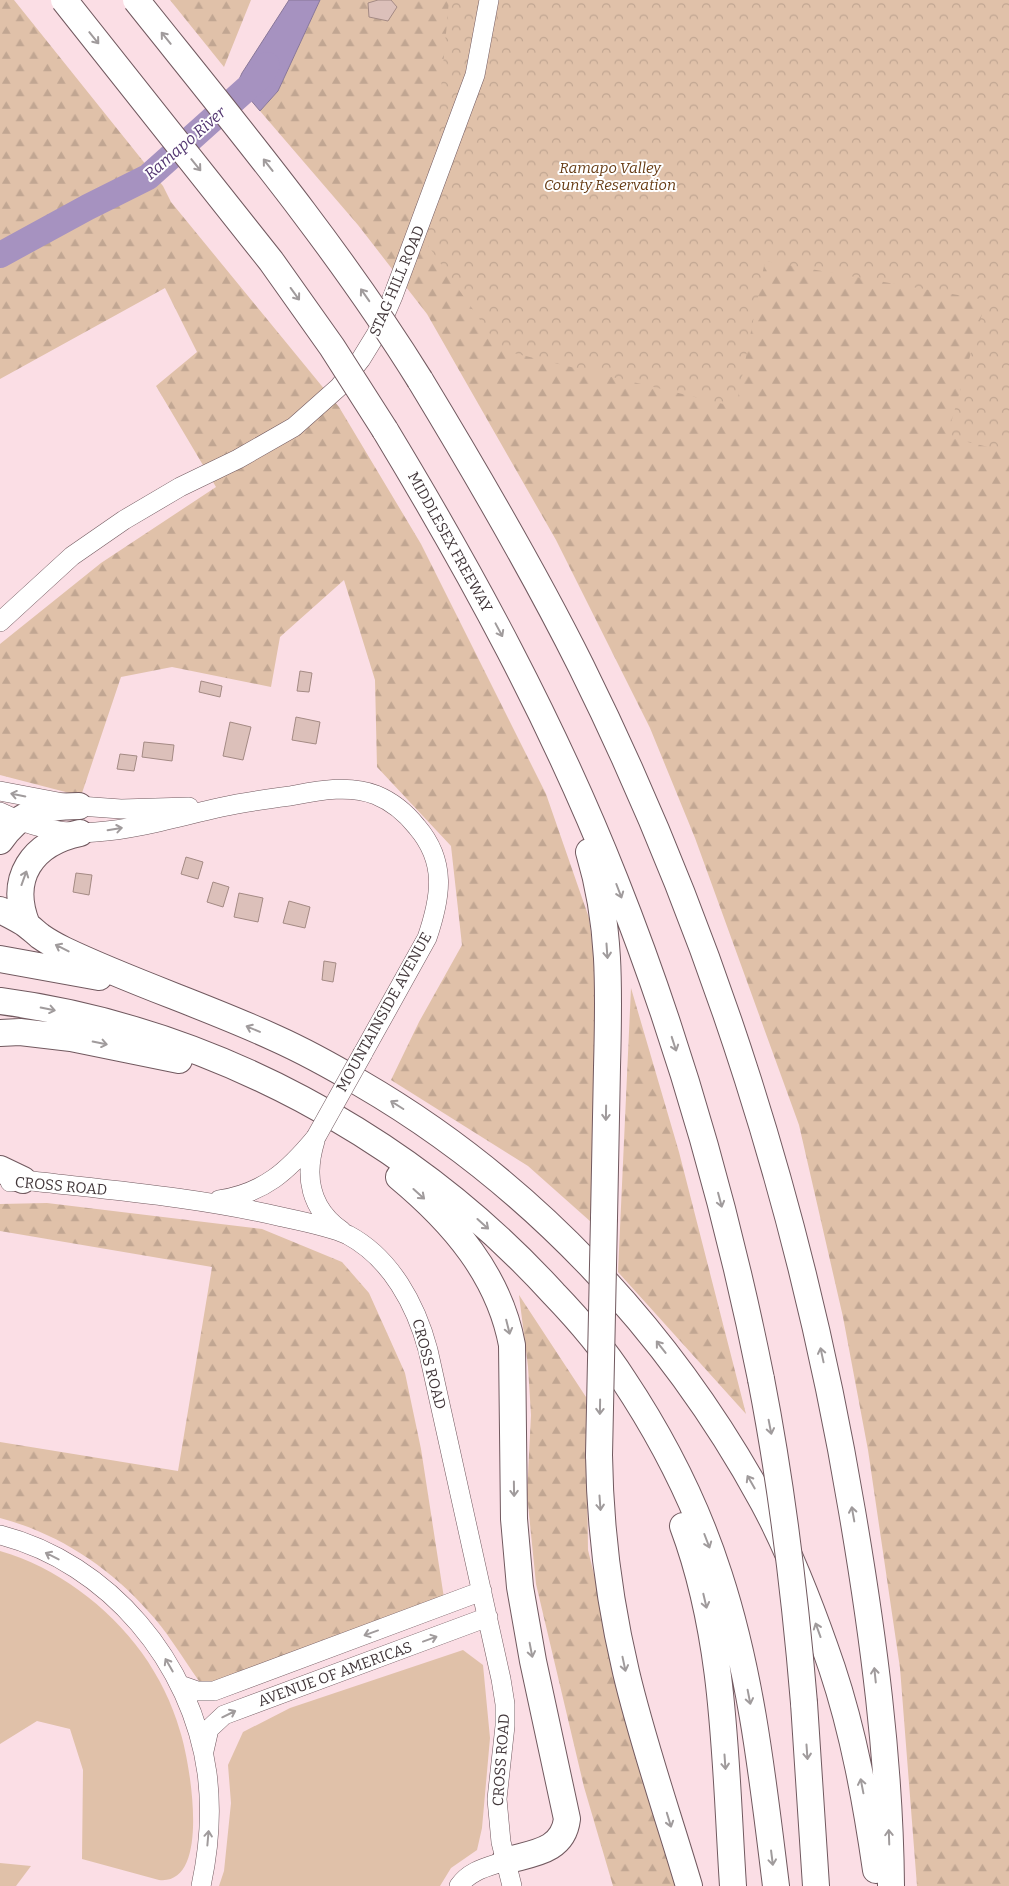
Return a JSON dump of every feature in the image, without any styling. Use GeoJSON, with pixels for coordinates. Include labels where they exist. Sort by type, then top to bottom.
{"type":"FeatureCollection","features":[{"type":"Feature","properties":{"kind":"highway","name":"MIDDLESEX FREEWAY"},"geometry":{"type":"LineString","coordinates":[[64,0],[271,261],[332,347],[385,430],[438,519],[512,656]]}},
{"type":"Feature","properties":{"kind":"highway"},"geometry":{"type":"LineString","coordinates":[[136,0],[316,227],[373,307],[420,380],[521,551],[583,669],[622,752],[692,920],[759,1114],[805,1280],[837,1424],[865,1589],[879,1703],[891,1886]]}},
{"type":"Feature","properties":{"kind":"highway"},"geometry":{"type":"LineString","coordinates":[[512,656],[587,846],[604,916],[608,1008],[599,1455],[604,1544],[619,1640],[635,1706],[689,1886]]}},
{"type":"Feature","properties":{"kind":"highway"},"geometry":{"type":"LineString","coordinates":[[512,656],[551,734],[595,830],[654,986],[686,1082],[716,1186],[741,1284],[761,1380],[781,1494],[794,1598],[804,1703],[816,1886]]}},
{"type":"Feature","properties":{"kind":"highway"},"geometry":{"type":"LineString","coordinates":[[0,841],[7,831],[9,816],[49,807],[79,806]]}},
{"type":"Feature","properties":{"kind":"highway"},"geometry":{"type":"LineString","coordinates":[[27,925],[21,910],[19,894],[22,879],[31,861],[39,851],[52,841],[80,833]]}},
{"type":"Feature","properties":{"kind":"highway"},"geometry":{"type":"LineString","coordinates":[[0,910],[27,925],[41,937],[64,950],[275,1038],[372,1090],[437,1133],[510,1190],[603,1280],[660,1345],[714,1421],[764,1504],[804,1593],[832,1669],[855,1749],[868,1817],[878,1886]]}},
{"type":"Feature","properties":{"kind":"highway"},"geometry":{"type":"LineString","coordinates":[[0,959],[100,977],[186,1002]]}},
{"type":"Feature","properties":{"kind":"highway"},"geometry":{"type":"LineString","coordinates":[[0,1001],[52,1010],[133,1030],[181,1046],[257,1077],[298,1098],[338,1120],[412,1167],[482,1222],[542,1280],[575,1317],[622,1376],[645,1414],[668,1454],[705,1535],[731,1615],[745,1675],[757,1742],[776,1886]]}},
{"type":"Feature","properties":{"kind":"highway"},"geometry":{"type":"LineString","coordinates":[[0,1033],[20,1032],[96,1042],[257,1077]]}},
{"type":"Feature","properties":{"kind":"highway"},"geometry":{"type":"LineString","coordinates":[[298,1098],[404,1181],[454,1229],[488,1276],[498,1295],[509,1328],[512,1345],[514,1519],[519,1579],[533,1661],[567,1818],[566,1829],[554,1845],[505,1861]]}},
{"type":"Feature","properties":{"kind":"highway"},"geometry":{"type":"LineString","coordinates":[[542,1280],[588,1346],[634,1419],[655,1458],[673,1498],[690,1547],[706,1603],[716,1658],[721,1702],[733,1886]]}},
{"type":"Feature","properties":{"kind":"street","name":"STAG HILL ROAD"},"geometry":{"type":"LineString","coordinates":[[0,622],[72,556],[124,520],[180,487],[238,459],[294,426],[339,387],[361,359],[377,333],[394,296],[476,75],[489,0]]}},
{"type":"Feature","properties":{"kind":"street","name":"MOUNTAINSIDE AVENUE"},"geometry":{"type":"LineString","coordinates":[[9,816],[80,833],[98,832],[168,821],[223,807],[307,793],[346,789],[375,794],[403,810],[422,833],[437,860],[439,889],[433,920],[427,938],[316,1137],[292,1165],[266,1185],[234,1198],[195,1201]]}},
{"type":"Feature","properties":{"kind":"street","name":"MOUNTAINSIDE AVENUE"},"geometry":{"type":"LineString","coordinates":[[0,791],[79,806],[121,808],[223,807]]}},
{"type":"Feature","properties":{"kind":"street","name":"MOUNTAINSIDE AVENUE"},"geometry":{"type":"LineString","coordinates":[[316,1137],[310,1156],[311,1190],[325,1216],[347,1235]]}},
{"type":"Feature","properties":{"kind":"street","name":"CROSS ROAD"},"geometry":{"type":"LineString","coordinates":[[5,1179],[195,1201],[257,1211],[347,1235],[382,1262],[396,1279],[407,1295],[421,1326],[428,1350],[488,1617],[505,1704],[503,1750],[497,1799],[501,1842],[512,1886]]}},
{"type":"Feature","properties":{"kind":"street"},"geometry":{"type":"LineString","coordinates":[[0,1535],[55,1556],[98,1585],[118,1601],[142,1627],[167,1662],[180,1685],[192,1714],[207,1773],[210,1816],[209,1839],[200,1886]]}},
{"type":"Feature","properties":{"kind":"street","name":"AVENUE OF AMERICAS"},"geometry":{"type":"LineString","coordinates":[[180,1685],[197,1691],[214,1691],[482,1591]]}},
{"type":"Feature","properties":{"kind":"street","name":"AVENUE OF AMERICAS"},"geometry":{"type":"LineString","coordinates":[[203,1752],[209,1729],[224,1715],[488,1617]]}},
{"type":"Feature","properties":{"kind":"street"},"geometry":{"type":"LineString","coordinates":[[459,1886],[465,1877],[505,1861]]}},
{"type":"Feature","properties":{"kind":"green space"},"geometry":{"type":"Polygon","coordinates":[[[0,0],[14,0],[163,186],[171,202],[339,407],[421,544],[546,794],[589,918],[599,997],[591,1222],[528,1166],[391,1080],[419,1022],[462,945],[451,846],[377,767],[375,680],[344,580],[280,637],[271,687],[172,667],[121,677],[81,796],[0,775],[0,644],[101,563],[216,487],[156,386],[197,352],[165,288],[0,379],[0,0]]]}},
{"type":"Feature","properties":{"kind":"green space"},"geometry":{"type":"Polygon","coordinates":[[[170,0],[251,0],[224,67],[170,0]]]}},
{"type":"Feature","properties":{"kind":"green space"},"geometry":{"type":"Polygon","coordinates":[[[320,0],[1009,0],[1009,1886],[917,1886],[900,1668],[868,1450],[843,1317],[799,1125],[695,838],[650,728],[556,540],[427,314],[358,225],[260,111],[278,91],[320,0]]]}},
{"type":"Feature","properties":{"kind":"green space","name":"Ramapo Valley County Reservation"},"geometry":{"type":"Polygon","coordinates":[[[449,0],[1009,0],[1009,452],[947,437],[986,300],[765,261],[736,407],[501,350],[427,244],[449,0]]]}},
{"type":"Feature","properties":{"kind":"green space"},"geometry":{"type":"Polygon","coordinates":[[[631,988],[679,1152],[746,1414],[618,1272],[631,988]]]}},
{"type":"Feature","properties":{"kind":"green space"},"geometry":{"type":"Polygon","coordinates":[[[47,1203],[262,1229],[342,1262],[369,1293],[405,1373],[421,1449],[444,1598],[212,1684],[199,1681],[168,1635],[132,1594],[116,1579],[61,1542],[21,1524],[0,1518],[0,1442],[178,1471],[212,1267],[0,1231],[0,1204],[47,1203]]]}},
{"type":"Feature","properties":{"kind":"green space"},"geometry":{"type":"Polygon","coordinates":[[[519,1295],[586,1397],[588,1550],[646,1783],[677,1886],[613,1886],[584,1787],[536,1584],[527,1494],[531,1415],[528,1367],[519,1295]]]}},
{"type":"Feature","properties":{"kind":"green space"},"geometry":{"type":"Polygon","coordinates":[[[0,1551],[41,1567],[61,1578],[97,1604],[128,1636],[154,1671],[169,1700],[180,1731],[192,1792],[192,1843],[186,1863],[176,1876],[159,1880],[82,1859],[83,1770],[70,1729],[37,1721],[0,1744],[0,1551]]]}},
{"type":"Feature","properties":{"kind":"green space"},"geometry":{"type":"Polygon","coordinates":[[[463,1650],[483,1665],[490,1738],[482,1828],[477,1850],[451,1868],[440,1886],[219,1886],[224,1871],[231,1803],[228,1765],[243,1732],[290,1708],[463,1650]]]}},
{"type":"Feature","properties":{"kind":"green space"},"geometry":{"type":"Polygon","coordinates":[[[0,1863],[31,1866],[16,1886],[0,1886],[0,1863]]]}},
{"type":"Feature","properties":{"kind":"shaded area"},"geometry":{"type":"Polygon","coordinates":[[[289,0],[320,0],[278,91],[260,111],[237,84],[242,73],[289,0]]]}},
{"type":"Feature","properties":{"kind":"building"},"geometry":{"type":"Polygon","coordinates":[[[378,0],[391,0],[397,7],[388,21],[369,17],[368,3],[378,0]]]}},
{"type":"Feature","properties":{"kind":"building"},"geometry":{"type":"Polygon","coordinates":[[[300,671],[312,673],[309,692],[297,691],[300,671]]]}},
{"type":"Feature","properties":{"kind":"building"},"geometry":{"type":"Polygon","coordinates":[[[201,681],[222,686],[220,697],[199,692],[201,681]]]}},
{"type":"Feature","properties":{"kind":"building"},"geometry":{"type":"Polygon","coordinates":[[[296,717],[320,722],[316,744],[292,740],[296,717]]]}},
{"type":"Feature","properties":{"kind":"building"},"geometry":{"type":"Polygon","coordinates":[[[230,722],[251,727],[243,760],[223,756],[230,722]]]}},
{"type":"Feature","properties":{"kind":"building"},"geometry":{"type":"Polygon","coordinates":[[[144,742],[174,745],[172,761],[142,757],[144,742]]]}},
{"type":"Feature","properties":{"kind":"building"},"geometry":{"type":"Polygon","coordinates":[[[120,754],[137,756],[134,771],[117,769],[120,754]]]}},
{"type":"Feature","properties":{"kind":"building"},"geometry":{"type":"Polygon","coordinates":[[[186,857],[203,862],[198,879],[181,874],[186,857]]]}},
{"type":"Feature","properties":{"kind":"building"},"geometry":{"type":"Polygon","coordinates":[[[76,873],[92,875],[89,895],[73,892],[76,873]]]}},
{"type":"Feature","properties":{"kind":"building"},"geometry":{"type":"Polygon","coordinates":[[[213,882],[229,887],[223,907],[207,902],[213,882]]]}},
{"type":"Feature","properties":{"kind":"building"},"geometry":{"type":"Polygon","coordinates":[[[239,893],[263,898],[258,922],[234,917],[239,893]]]}},
{"type":"Feature","properties":{"kind":"building"},"geometry":{"type":"Polygon","coordinates":[[[289,901],[310,907],[305,928],[283,923],[289,901]]]}},
{"type":"Feature","properties":{"kind":"building"},"geometry":{"type":"Polygon","coordinates":[[[324,961],[336,963],[333,982],[322,980],[324,961]]]}},
{"type":"Feature","properties":{"kind":"waterway","name":"Ramapo River"},"geometry":{"type":"LineString","coordinates":[[0,255],[148,177],[262,75],[267,65]]}}]}
